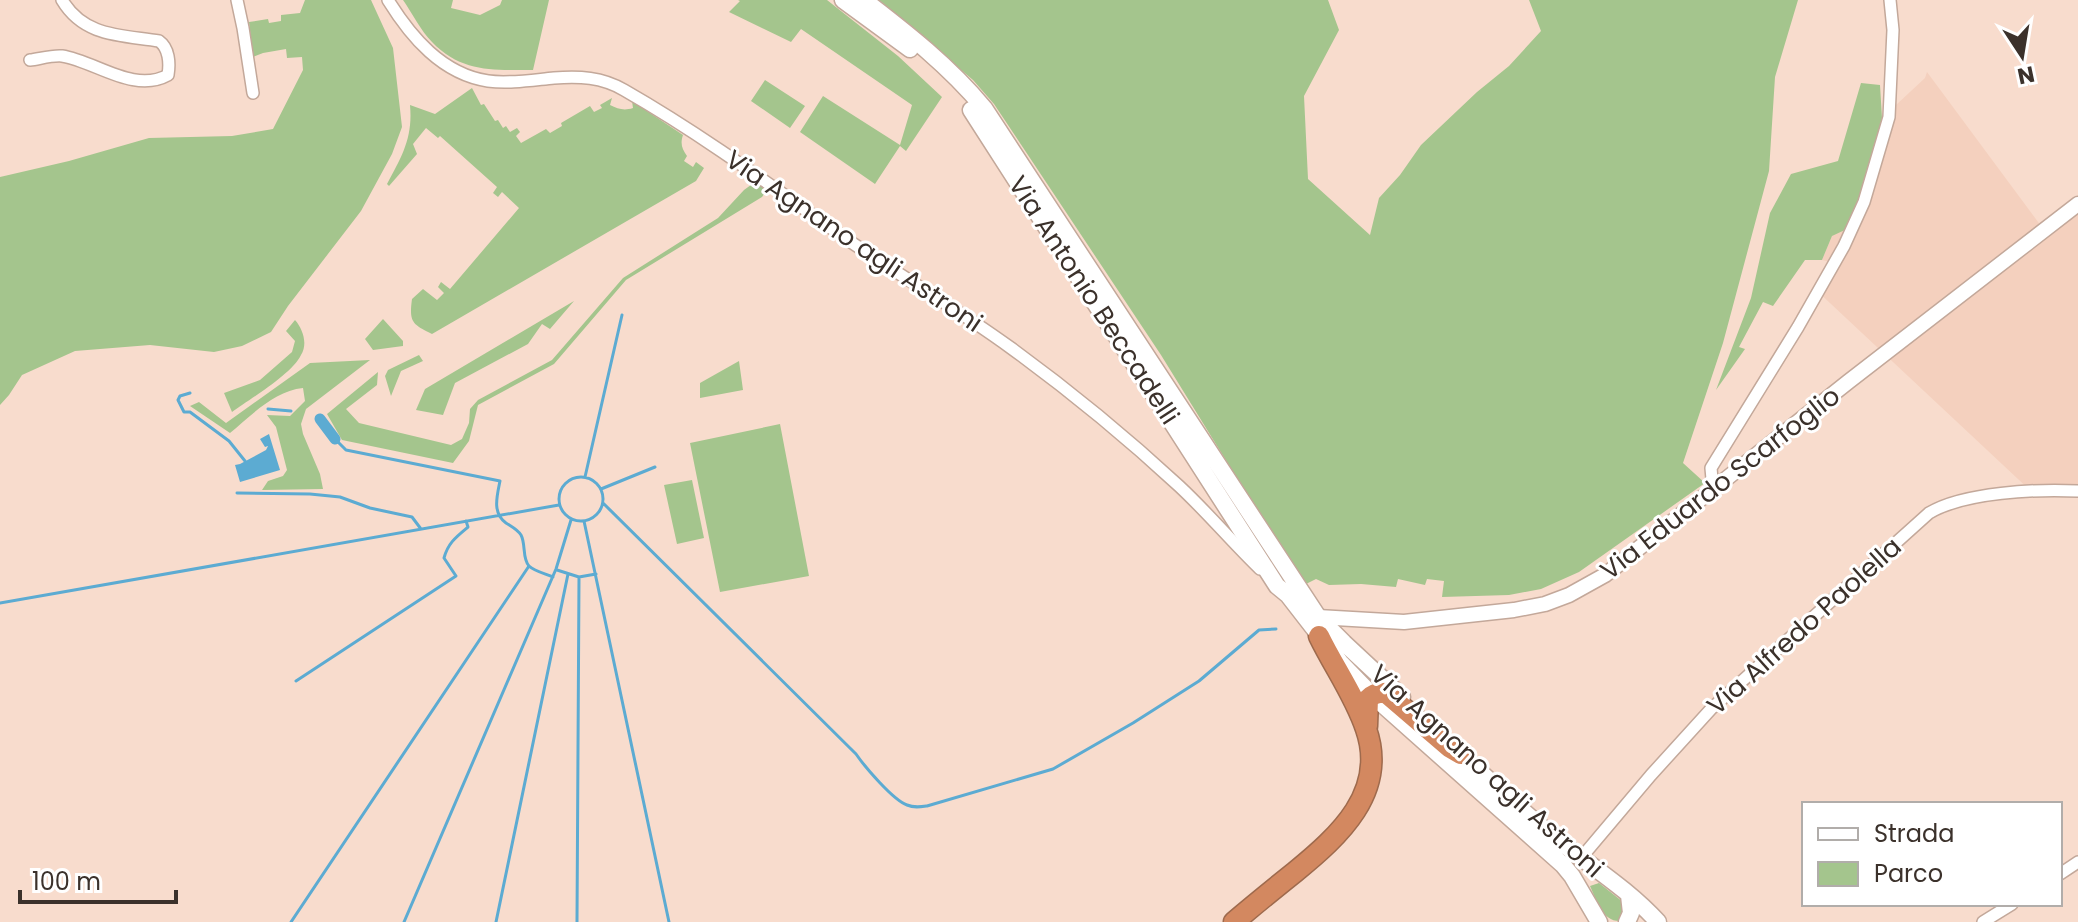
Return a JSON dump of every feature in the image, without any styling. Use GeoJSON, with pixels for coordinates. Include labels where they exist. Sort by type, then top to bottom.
{"type":"FeatureCollection","features":[{"type":"Feature","properties":{"kind":"highway"},"geometry":{"type":"LineString","coordinates":[[1315,626],[1367,731]]}},
{"type":"Feature","properties":{"kind":"highway"},"geometry":{"type":"LineString","coordinates":[[1234,922],[1324,848],[1359,807],[1371,764],[1366,705],[1372,695],[1386,693],[1461,754]]}},
{"type":"Feature","properties":{"kind":"main road","name":"Via Antonio Beccadelli"},"geometry":{"type":"LineString","coordinates":[[843,0],[935,70],[977,117],[1277,586],[1315,626]]}},
{"type":"Feature","properties":{"kind":"main road","name":"Via Antonio Beccadelli"},"geometry":{"type":"LineString","coordinates":[[864,0],[941,62],[984,108],[1296,583],[1315,626]]}},
{"type":"Feature","properties":{"kind":"main road","name":"Via Agnano agli Astroni"},"geometry":{"type":"LineString","coordinates":[[1315,626],[1344,643],[1551,835],[1648,910],[1658,922]]}},
{"type":"Feature","properties":{"kind":"main road","name":"Via Agnano agli Astroni"},"geometry":{"type":"LineString","coordinates":[[1315,626],[1340,662],[1372,695],[1550,852],[1593,902],[1602,922]]}},
{"type":"Feature","properties":{"kind":"main road"},"geometry":{"type":"LineString","coordinates":[[1581,890],[1595,878],[1609,879]]}},
{"type":"Feature","properties":{"kind":"main road"},"geometry":{"type":"LineString","coordinates":[[1627,922],[1631,913],[1629,895]]}},
{"type":"Feature","properties":{"kind":"street"},"geometry":{"type":"LineString","coordinates":[[30,60],[61,56],[114,76],[141,80],[168,75],[165,45],[159,41],[96,29],[78,21],[62,0]]}},
{"type":"Feature","properties":{"kind":"street"},"geometry":{"type":"LineString","coordinates":[[237,0],[253,93]]}},
{"type":"Feature","properties":{"kind":"street","name":"Via Agnano agli Astroni"},"geometry":{"type":"LineString","coordinates":[[388,0],[413,36],[438,59],[458,71],[490,81],[595,78],[624,90],[711,144],[1008,346],[1141,452],[1218,524],[1277,586]]}},
{"type":"Feature","properties":{"kind":"street"},"geometry":{"type":"LineString","coordinates":[[1713,490],[1711,468],[1798,327],[1844,246],[1864,202],[1889,117],[1893,30],[1890,0]]}},
{"type":"Feature","properties":{"kind":"street","name":"Via Eduardo Scarfoglio"},"geometry":{"type":"LineString","coordinates":[[1315,626],[1353,619],[1410,621],[1514,610],[1580,591],[1605,575],[2078,204]]}},
{"type":"Feature","properties":{"kind":"street","name":"Via Alfredo Paolella"},"geometry":{"type":"LineString","coordinates":[[1581,858],[1711,709],[1929,513],[1952,502],[2034,491],[2078,491]]}},
{"type":"Feature","properties":{"kind":"street"},"geometry":{"type":"LineString","coordinates":[[1218,524],[1270,557],[1296,583]]}},
{"type":"Feature","properties":{"kind":"street"},"geometry":{"type":"LineString","coordinates":[[1344,643],[1341,630],[1353,619]]}},
{"type":"Feature","properties":{"kind":"street"},"geometry":{"type":"LineString","coordinates":[[1983,922],[2009,906]]}},
{"type":"Feature","properties":{"kind":"shaded area"},"geometry":{"type":"Polygon","coordinates":[[[1927,72],[2041,226],[2078,198],[2078,496],[2035,495],[1815,289],[1830,262],[1822,260],[1832,236],[1860,202],[1882,118],[1925,78],[1927,72]]]}},
{"type":"Feature","properties":{"kind":"green space"},"geometry":{"type":"Polygon","coordinates":[[[305,0],[371,0],[393,48],[402,127],[392,154],[361,211],[271,332],[242,346],[214,352],[150,345],[75,351],[22,375],[0,405],[0,177],[149,138],[232,136],[273,129],[303,70],[302,57],[287,58],[286,49],[253,57],[249,22],[268,19],[269,23],[281,21],[281,15],[300,13],[305,0]]]}},
{"type":"Feature","properties":{"kind":"green space"},"geometry":{"type":"Polygon","coordinates":[[[403,0],[453,0],[451,8],[480,15],[500,5],[502,0],[549,0],[533,70],[479,68],[455,59],[428,38],[403,0]]]}},
{"type":"Feature","properties":{"kind":"green space"},"geometry":{"type":"Polygon","coordinates":[[[738,0],[827,0],[898,56],[942,97],[906,151],[900,146],[875,184],[800,132],[823,96],[900,145],[912,105],[801,29],[791,42],[729,12],[738,0]]]}},
{"type":"Feature","properties":{"kind":"green space"},"geometry":{"type":"Polygon","coordinates":[[[879,0],[1328,0],[1339,30],[1304,96],[1308,179],[1370,235],[1379,198],[1421,145],[1509,66],[1541,31],[1529,0],[1798,0],[1775,77],[1769,171],[1723,343],[1683,463],[1705,483],[1579,572],[1541,589],[1509,595],[1442,597],[1444,581],[1427,579],[1425,585],[1398,579],[1396,587],[1329,585],[1316,579],[1306,584],[1161,355],[994,104],[973,80],[879,0]]]}},
{"type":"Feature","properties":{"kind":"green space"},"geometry":{"type":"Polygon","coordinates":[[[765,80],[805,106],[790,128],[751,101],[765,80]]]}},
{"type":"Feature","properties":{"kind":"green space"},"geometry":{"type":"Polygon","coordinates":[[[1861,83],[1880,85],[1882,118],[1860,202],[1847,229],[1832,236],[1822,260],[1805,260],[1773,306],[1763,302],[1739,347],[1745,349],[1716,390],[1751,298],[1770,213],[1791,174],[1838,161],[1861,83]]]}},
{"type":"Feature","properties":{"kind":"green space"},"geometry":{"type":"Polygon","coordinates":[[[472,88],[495,121],[498,120],[510,132],[517,128],[520,132],[516,136],[521,143],[546,129],[550,133],[590,106],[594,112],[612,98],[610,105],[627,109],[633,108],[632,101],[683,135],[682,146],[687,156],[684,161],[693,167],[696,162],[704,168],[696,181],[432,334],[413,321],[412,299],[423,289],[437,300],[444,293],[438,287],[441,282],[450,289],[519,208],[502,192],[498,197],[493,193],[497,187],[440,136],[438,138],[426,128],[413,144],[417,154],[389,186],[387,184],[408,137],[410,105],[435,114],[472,88]]]}},
{"type":"Feature","properties":{"kind":"green space"},"geometry":{"type":"Polygon","coordinates":[[[755,182],[767,190],[762,197],[626,280],[554,364],[478,405],[469,441],[453,463],[342,440],[327,414],[378,372],[377,385],[346,409],[359,423],[451,445],[462,439],[469,423],[470,409],[478,400],[552,360],[623,278],[718,218],[755,182]]]}},
{"type":"Feature","properties":{"kind":"green space"},"geometry":{"type":"Polygon","coordinates":[[[574,301],[550,329],[542,324],[528,344],[455,383],[443,415],[416,410],[425,389],[574,301]]]}},
{"type":"Feature","properties":{"kind":"green space"},"geometry":{"type":"Polygon","coordinates":[[[383,319],[403,341],[403,346],[373,350],[365,339],[383,319]]]}},
{"type":"Feature","properties":{"kind":"green space"},"geometry":{"type":"Polygon","coordinates":[[[295,320],[304,341],[303,351],[296,362],[280,378],[232,412],[224,393],[260,380],[292,352],[295,341],[286,331],[295,320]]]}},
{"type":"Feature","properties":{"kind":"green space"},"geometry":{"type":"Polygon","coordinates":[[[419,355],[423,361],[401,371],[391,396],[385,376],[388,370],[419,355]]]}},
{"type":"Feature","properties":{"kind":"green space"},"geometry":{"type":"Polygon","coordinates":[[[370,360],[306,409],[301,424],[303,434],[323,489],[262,490],[268,481],[283,476],[287,470],[276,427],[267,415],[290,416],[305,401],[303,388],[273,399],[230,433],[190,406],[199,402],[226,423],[310,363],[370,360]]]}},
{"type":"Feature","properties":{"kind":"green space"},"geometry":{"type":"Polygon","coordinates":[[[739,361],[743,390],[700,398],[700,383],[739,361]]]}},
{"type":"Feature","properties":{"kind":"green space"},"geometry":{"type":"Polygon","coordinates":[[[780,424],[809,576],[720,592],[690,443],[780,424]]]}},
{"type":"Feature","properties":{"kind":"green space"},"geometry":{"type":"Polygon","coordinates":[[[692,480],[704,538],[677,544],[664,485],[692,480]]]}},
{"type":"Feature","properties":{"kind":"green space"},"geometry":{"type":"Polygon","coordinates":[[[1599,883],[1623,902],[1625,909],[1621,921],[1609,918],[1601,910],[1590,886],[1599,883]]]}},
{"type":"Feature","properties":{"kind":"water"},"geometry":{"type":"Polygon","coordinates":[[[269,434],[280,470],[240,482],[235,465],[266,450],[268,446],[265,447],[260,439],[269,434]]]}},
{"type":"Feature","properties":{"kind":"waterway"},"geometry":{"type":"LineString","coordinates":[[585,477],[622,315]]}},
{"type":"Feature","properties":{"kind":"waterway"},"geometry":{"type":"LineString","coordinates":[[190,393],[180,396],[178,400],[184,412],[190,412],[229,441],[245,461]]}},
{"type":"Feature","properties":{"kind":"waterway"},"geometry":{"type":"LineString","coordinates":[[268,409],[291,411]]}},
{"type":"Feature","properties":{"kind":"waterway"},"geometry":{"type":"LineString","coordinates":[[320,419],[335,439]]}},
{"type":"Feature","properties":{"kind":"waterway"},"geometry":{"type":"LineString","coordinates":[[335,439],[346,450],[500,481],[499,514],[521,535],[529,566],[553,577]]}},
{"type":"Feature","properties":{"kind":"waterway"},"geometry":{"type":"LineString","coordinates":[[601,489],[655,467]]}},
{"type":"Feature","properties":{"kind":"waterway"},"geometry":{"type":"LineString","coordinates":[[581,477],[597,483],[603,499],[597,515],[581,521],[565,515],[559,499],[565,483],[581,477]]}},
{"type":"Feature","properties":{"kind":"waterway"},"geometry":{"type":"LineString","coordinates":[[237,493],[340,497],[370,508],[412,517],[421,529]]}},
{"type":"Feature","properties":{"kind":"waterway"},"geometry":{"type":"LineString","coordinates":[[603,503],[856,754],[887,790],[912,807],[927,806],[1053,769],[1199,681],[1259,630],[1276,629]]}},
{"type":"Feature","properties":{"kind":"waterway"},"geometry":{"type":"LineString","coordinates":[[0,603],[559,505]]}},
{"type":"Feature","properties":{"kind":"waterway"},"geometry":{"type":"LineString","coordinates":[[404,922],[556,569],[571,520]]}},
{"type":"Feature","properties":{"kind":"waterway"},"geometry":{"type":"LineString","coordinates":[[296,681],[456,576],[444,558],[450,544],[468,527],[466,521]]}},
{"type":"Feature","properties":{"kind":"waterway"},"geometry":{"type":"LineString","coordinates":[[584,521],[669,922]]}},
{"type":"Feature","properties":{"kind":"waterway"},"geometry":{"type":"LineString","coordinates":[[291,922],[529,566]]}},
{"type":"Feature","properties":{"kind":"waterway"},"geometry":{"type":"LineString","coordinates":[[557,570],[579,577],[596,574]]}},
{"type":"Feature","properties":{"kind":"waterway"},"geometry":{"type":"LineString","coordinates":[[496,922],[568,574]]}},
{"type":"Feature","properties":{"kind":"waterway"},"geometry":{"type":"LineString","coordinates":[[577,922],[579,577]]}}]}
